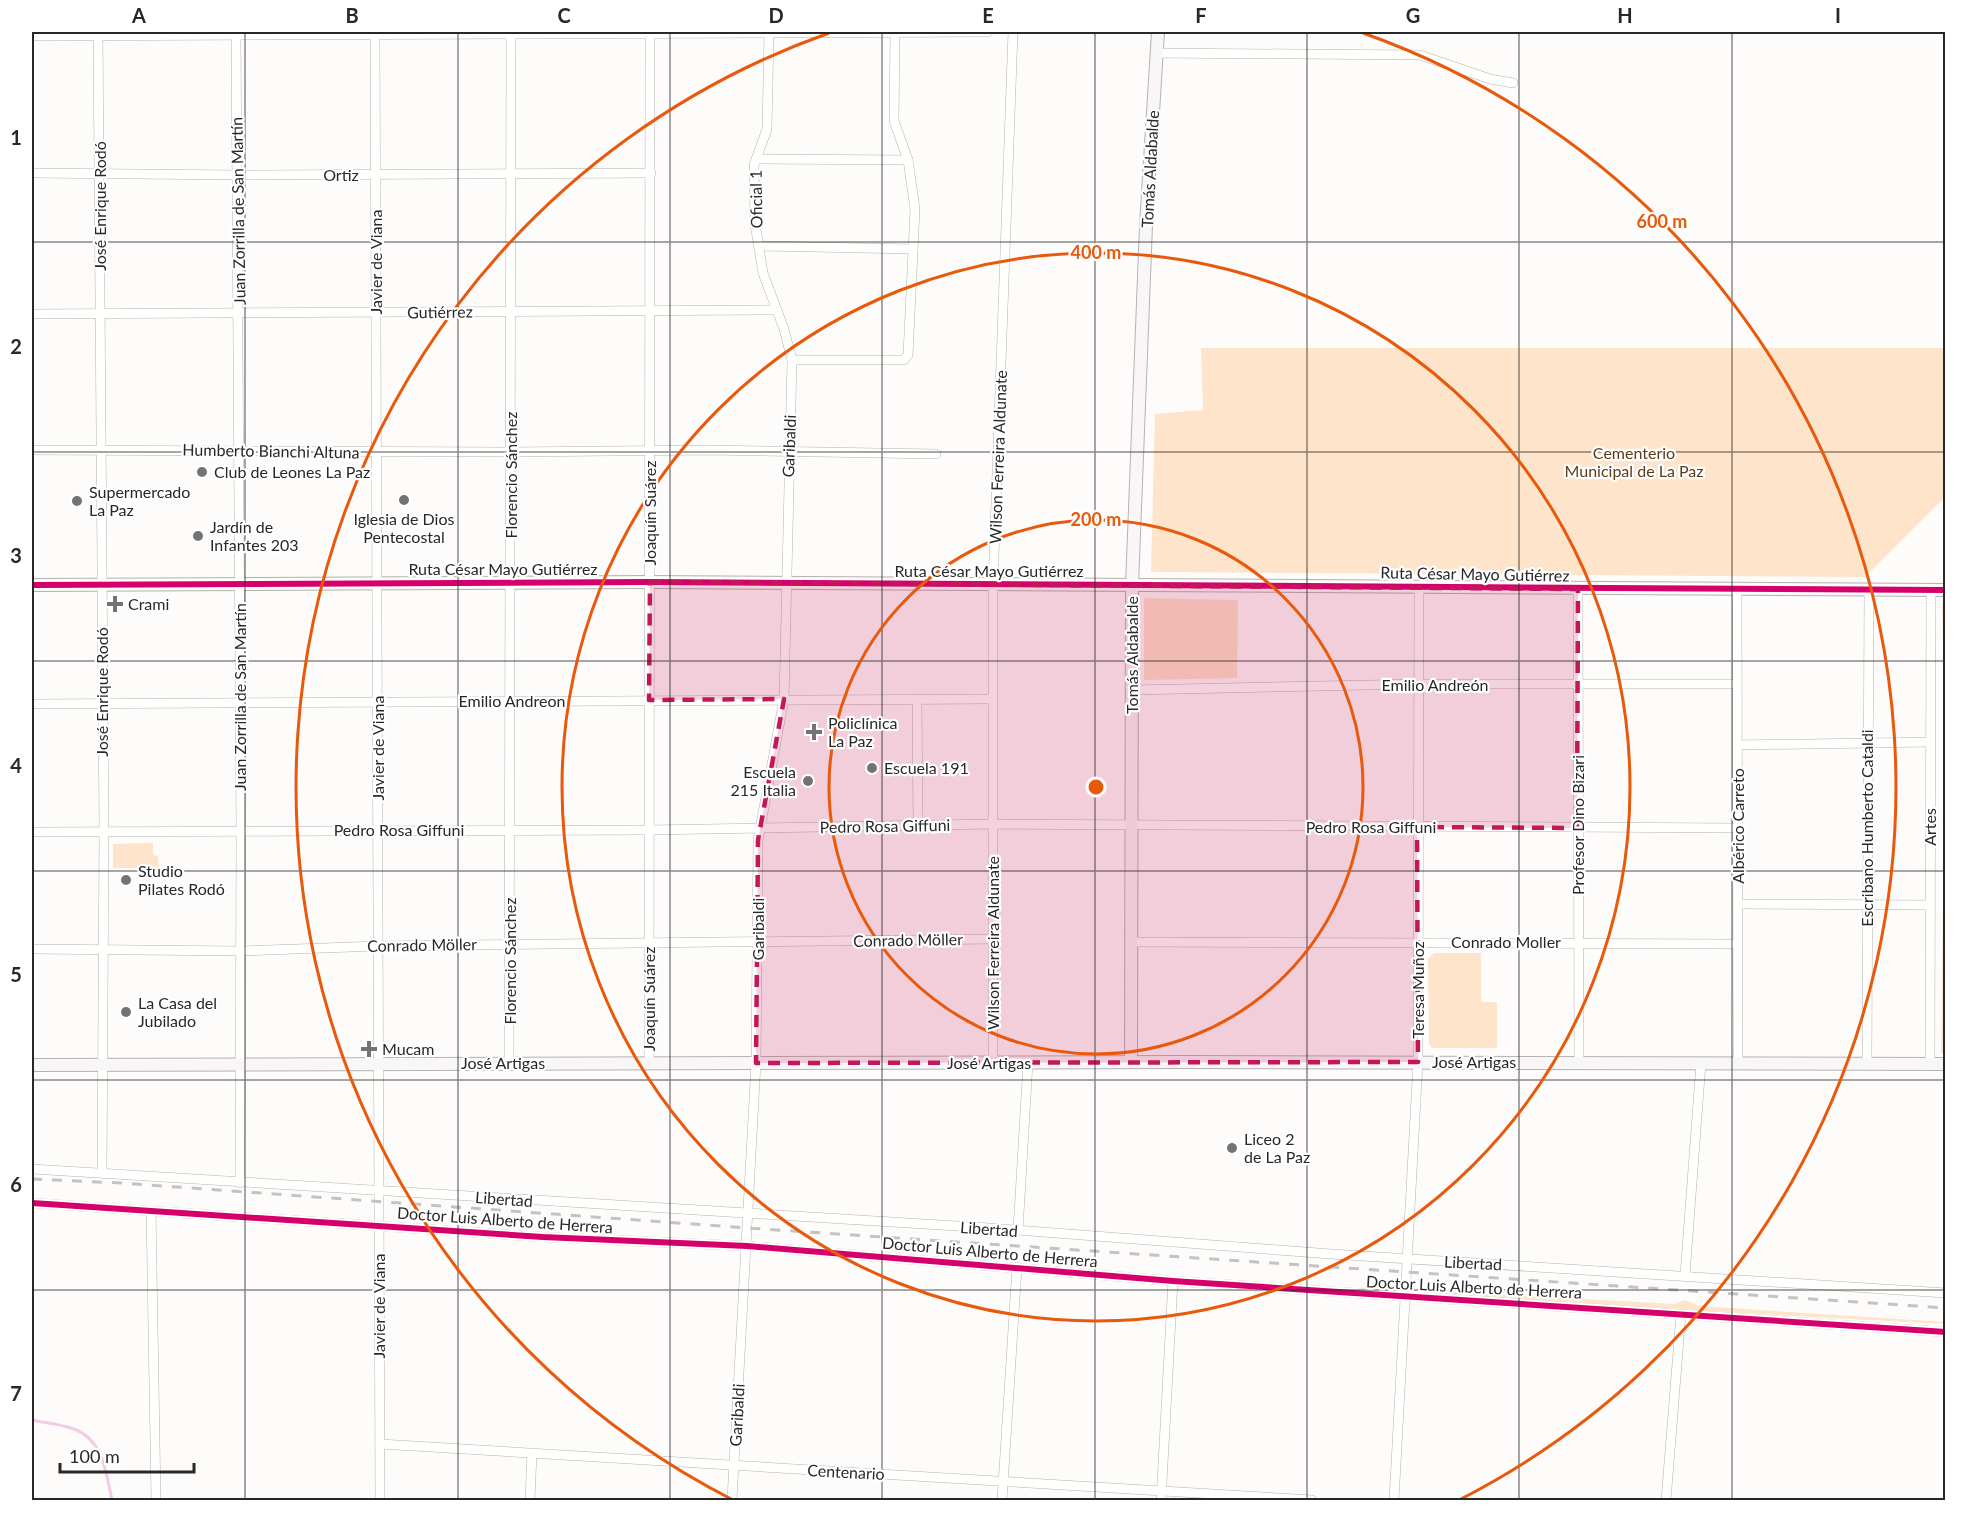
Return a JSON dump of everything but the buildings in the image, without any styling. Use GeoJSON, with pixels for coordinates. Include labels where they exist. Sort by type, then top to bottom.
{"type":"FeatureCollection","features":[{"type":"Feature","properties":{"kind":"street"},"geometry":{"type":"LineString","coordinates":[[32,36],[236,32],[650,36],[704,33],[988,32]]}},
{"type":"Feature","properties":{"kind":"street","name":"Juan Zorrilla de San Martín"},"geometry":{"type":"LineString","coordinates":[[236,32],[241,830],[240,1183]]}},
{"type":"Feature","properties":{"kind":"street","name":"Wilson Ferreira Aldunate"},"geometry":{"type":"LineString","coordinates":[[993,1063],[993,584],[1013,32]]}},
{"type":"Feature","properties":{"kind":"street","name":"Tomás Aldabalde"},"geometry":{"type":"LineString","coordinates":[[1131,1062],[1132,586],[1158,32]]}},
{"type":"Feature","properties":{"kind":"street","name":"Javier de Viana"},"geometry":{"type":"LineString","coordinates":[[375,33],[380,1500]]}},
{"type":"Feature","properties":{"kind":"street","name":"Florencio Sánchez"},"geometry":{"type":"LineString","coordinates":[[509,1063],[512,701],[511,33]]}},
{"type":"Feature","properties":{"kind":"street"},"geometry":{"type":"LineString","coordinates":[[792,360],[904,360],[908,355],[915,209],[908,160],[894,121],[895,33]]}},
{"type":"Feature","properties":{"kind":"street","name":"José Enrique Rodó"},"geometry":{"type":"LineString","coordinates":[[99,34],[101,704],[104,831],[102,1172]]}},
{"type":"Feature","properties":{"kind":"street","name":"Oficial 1"},"geometry":{"type":"LineString","coordinates":[[769,34],[767,129],[756,159],[753,186],[763,273],[792,360]]}},
{"type":"Feature","properties":{"kind":"street","name":"Joaquín Suárez"},"geometry":{"type":"LineString","coordinates":[[649,1063],[650,36]]}},
{"type":"Feature","properties":{"kind":"street"},"geometry":{"type":"LineString","coordinates":[[1156,53],[1420,55],[1490,79],[1513,83]]}},
{"type":"Feature","properties":{"kind":"street"},"geometry":{"type":"LineString","coordinates":[[756,159],[908,160]]}},
{"type":"Feature","properties":{"kind":"street","name":"Ortiz"},"geometry":{"type":"LineString","coordinates":[[32,173],[376,175],[651,173]]}},
{"type":"Feature","properties":{"kind":"street"},"geometry":{"type":"LineString","coordinates":[[759,246],[913,249]]}},
{"type":"Feature","properties":{"kind":"street","name":"Gutiérrez"},"geometry":{"type":"LineString","coordinates":[[32,314],[777,310]]}},
{"type":"Feature","properties":{"kind":"street","name":"Garibaldi"},"geometry":{"type":"LineString","coordinates":[[732,1500],[756,1063],[759,829],[784,699],[788,451],[792,360]]}},
{"type":"Feature","properties":{"kind":"street","name":"Humberto Bianchi Altuna"},"geometry":{"type":"LineString","coordinates":[[32,450],[788,451],[936,454]]}},
{"type":"Feature","properties":{"kind":"street","name":"Ruta César Mayo Gutiérrez"},"geometry":{"type":"LineString","coordinates":[[32,585],[650,582],[1946,590]]}},
{"type":"Feature","properties":{"kind":"street","name":"Teresa Muñoz"},"geometry":{"type":"LineString","coordinates":[[1394,1500],[1407,1297],[1418,1062],[1419,586]]}},
{"type":"Feature","properties":{"kind":"street","name":"Profesor Dino Bizari"},"geometry":{"type":"LineString","coordinates":[[1578,589],[1579,1062]]}},
{"type":"Feature","properties":{"kind":"street","name":"Albérico Carreto"},"geometry":{"type":"LineString","coordinates":[[1737,589],[1738,1063]]}},
{"type":"Feature","properties":{"kind":"street","name":"Artes"},"geometry":{"type":"LineString","coordinates":[[1930,590],[1930,1064]]}},
{"type":"Feature","properties":{"kind":"street","name":"Escribano Humberto Cataldi"},"geometry":{"type":"LineString","coordinates":[[1867,1064],[1869,591]]}},
{"type":"Feature","properties":{"kind":"street","name":"Emilio Andreón"},"geometry":{"type":"LineString","coordinates":[[1133,690],[1418,684],[1737,684]]}},
{"type":"Feature","properties":{"kind":"street","name":"Emilio Andreon"},"geometry":{"type":"LineString","coordinates":[[32,704],[992,699]]}},
{"type":"Feature","properties":{"kind":"street"},"geometry":{"type":"LineString","coordinates":[[917,700],[918,826]]}},
{"type":"Feature","properties":{"kind":"street"},"geometry":{"type":"LineString","coordinates":[[1738,745],[1931,742]]}},
{"type":"Feature","properties":{"kind":"street","name":"Pedro Rosa Giffuni"},"geometry":{"type":"LineString","coordinates":[[32,832],[649,830],[992,824],[1738,828]]}},
{"type":"Feature","properties":{"kind":"street"},"geometry":{"type":"LineString","coordinates":[[1738,904],[1930,905]]}},
{"type":"Feature","properties":{"kind":"street","name":"Conrado Möller"},"geometry":{"type":"LineString","coordinates":[[32,949],[241,951],[379,946],[993,939]]}},
{"type":"Feature","properties":{"kind":"street","name":"Conrado Moller"},"geometry":{"type":"LineString","coordinates":[[1131,942],[1738,944]]}},
{"type":"Feature","properties":{"kind":"street","name":"José Artigas"},"geometry":{"type":"LineString","coordinates":[[32,1065],[1131,1062],[1946,1064]]}},
{"type":"Feature","properties":{"kind":"street"},"geometry":{"type":"LineString","coordinates":[[1018,1230],[1028,1063]]}},
{"type":"Feature","properties":{"kind":"street"},"geometry":{"type":"LineString","coordinates":[[1685,1275],[1701,1063]]}},
{"type":"Feature","properties":{"kind":"street","name":"Libertad"},"geometry":{"type":"LineString","coordinates":[[32,1169],[1018,1230],[1409,1259],[1946,1293]]}},
{"type":"Feature","properties":{"kind":"street","name":"Doctor Luis Alberto de Herrera"},"geometry":{"type":"LineString","coordinates":[[32,1203],[543,1237],[747,1246],[1173,1281],[1946,1332]]}},
{"type":"Feature","properties":{"kind":"street"},"geometry":{"type":"LineString","coordinates":[[151,1210],[156,1500]]}},
{"type":"Feature","properties":{"kind":"street"},"geometry":{"type":"LineString","coordinates":[[1002,1500],[1017,1267]]}},
{"type":"Feature","properties":{"kind":"street"},"geometry":{"type":"LineString","coordinates":[[1161,1496],[1173,1281]]}},
{"type":"Feature","properties":{"kind":"street"},"geometry":{"type":"LineString","coordinates":[[1666,1500],[1681,1314]]}},
{"type":"Feature","properties":{"kind":"street","name":"Centenario"},"geometry":{"type":"LineString","coordinates":[[380,1444],[734,1467],[1003,1480],[1161,1496],[1312,1500]]}},
{"type":"Feature","properties":{"kind":"street"},"geometry":{"type":"LineString","coordinates":[[530,1500],[532,1454]]}},
{"type":"Feature","properties":{"kind":"highlighted area"},"geometry":{"type":"Polygon","coordinates":[[[650,582],[1578,589],[1577,828],[1417,827],[1418,1062],[756,1063],[758,840],[784,699],[649,700],[650,582]]]}},
{"type":"Feature","properties":{"kind":"green space","name":"Cementerio Municipal de La Paz"},"geometry":{"type":"Polygon","coordinates":[[[1201,348],[1945,348],[1945,497],[1865,577],[1151,572],[1155,414],[1203,410],[1201,348]]]}},
{"type":"Feature","properties":{"kind":"green space"},"geometry":{"type":"Polygon","coordinates":[[[1144,598],[1238,600],[1237,678],[1144,680],[1144,598]]]}},
{"type":"Feature","properties":{"kind":"green space"},"geometry":{"type":"Polygon","coordinates":[[[1942,604],[1946,604],[1946,1053],[1941,1053],[1945,737],[1942,604]]]}},
{"type":"Feature","properties":{"kind":"green space"},"geometry":{"type":"Polygon","coordinates":[[[153,843],[153,855],[158,856],[159,868],[113,868],[113,844],[153,843]]]}},
{"type":"Feature","properties":{"kind":"green space"},"geometry":{"type":"Polygon","coordinates":[[[1434,953],[1481,953],[1481,1002],[1497,1002],[1497,1048],[1432,1048],[1429,1044],[1428,959],[1434,953]]]}},
{"type":"Feature","properties":{"kind":"green space"},"geometry":{"type":"Polygon","coordinates":[[[1436,1291],[1674,1304],[1685,1300],[1699,1306],[1945,1322],[1945,1324],[1434,1297],[1432,1294],[1436,1291]]]}},
{"type":"Feature","properties":{"kind":"waterway"},"geometry":{"type":"LineString","coordinates":[[32,1420],[74,1429],[92,1441],[102,1459],[112,1500]]}},
{"type":"Feature","properties":{"kind":"railway"},"geometry":{"type":"LineString","coordinates":[[32,1179],[121,1183],[748,1228],[1946,1308]]}},
{"type":"Feature","properties":{"kind":"railway"},"geometry":{"type":"LineString","coordinates":[[967,1250],[1083,1258]]}},
{"type":"Feature","properties":{"kind":"cycle path"},"geometry":{"type":"LineString","coordinates":[[32,585],[650,582],[1946,590]]}},
{"type":"Feature","properties":{"kind":"cycle path"},"geometry":{"type":"LineString","coordinates":[[32,1203],[543,1237],[747,1246],[1173,1281],[1946,1332]]}},
{"type":"Feature","properties":{"kind":"place","name":"Club de Leones La Paz"},"geometry":{"type":"Point","coordinates":[202,472]}},
{"type":"Feature","properties":{"kind":"place","name":"Iglesia de Dios Pentecostal"},"geometry":{"type":"Point","coordinates":[404,500]}},
{"type":"Feature","properties":{"kind":"place","name":"Supermercado La Paz"},"geometry":{"type":"Point","coordinates":[77,501]}},
{"type":"Feature","properties":{"kind":"place","name":"Jardín de Infantes 203"},"geometry":{"type":"Point","coordinates":[198,536]}},
{"type":"Feature","properties":{"kind":"place","name":"Crami"},"geometry":{"type":"Point","coordinates":[115,604]}},
{"type":"Feature","properties":{"kind":"place","name":"Policlínica La Paz"},"geometry":{"type":"Point","coordinates":[814,732]}},
{"type":"Feature","properties":{"kind":"place","name":"Escuela 191"},"geometry":{"type":"Point","coordinates":[872,768]}},
{"type":"Feature","properties":{"kind":"place","name":"Escuela 215 Italia"},"geometry":{"type":"Point","coordinates":[808,781]}},
{"type":"Feature","properties":{"kind":"place","name":"Studio Pilates Rodó"},"geometry":{"type":"Point","coordinates":[126,880]}},
{"type":"Feature","properties":{"kind":"place","name":"La Casa del Jubilado"},"geometry":{"type":"Point","coordinates":[126,1012]}},
{"type":"Feature","properties":{"kind":"place","name":"Mucam"},"geometry":{"type":"Point","coordinates":[369,1049]}},
{"type":"Feature","properties":{"kind":"place","name":"Liceo 2 de La Paz"},"geometry":{"type":"Point","coordinates":[1232,1148]}}]}
